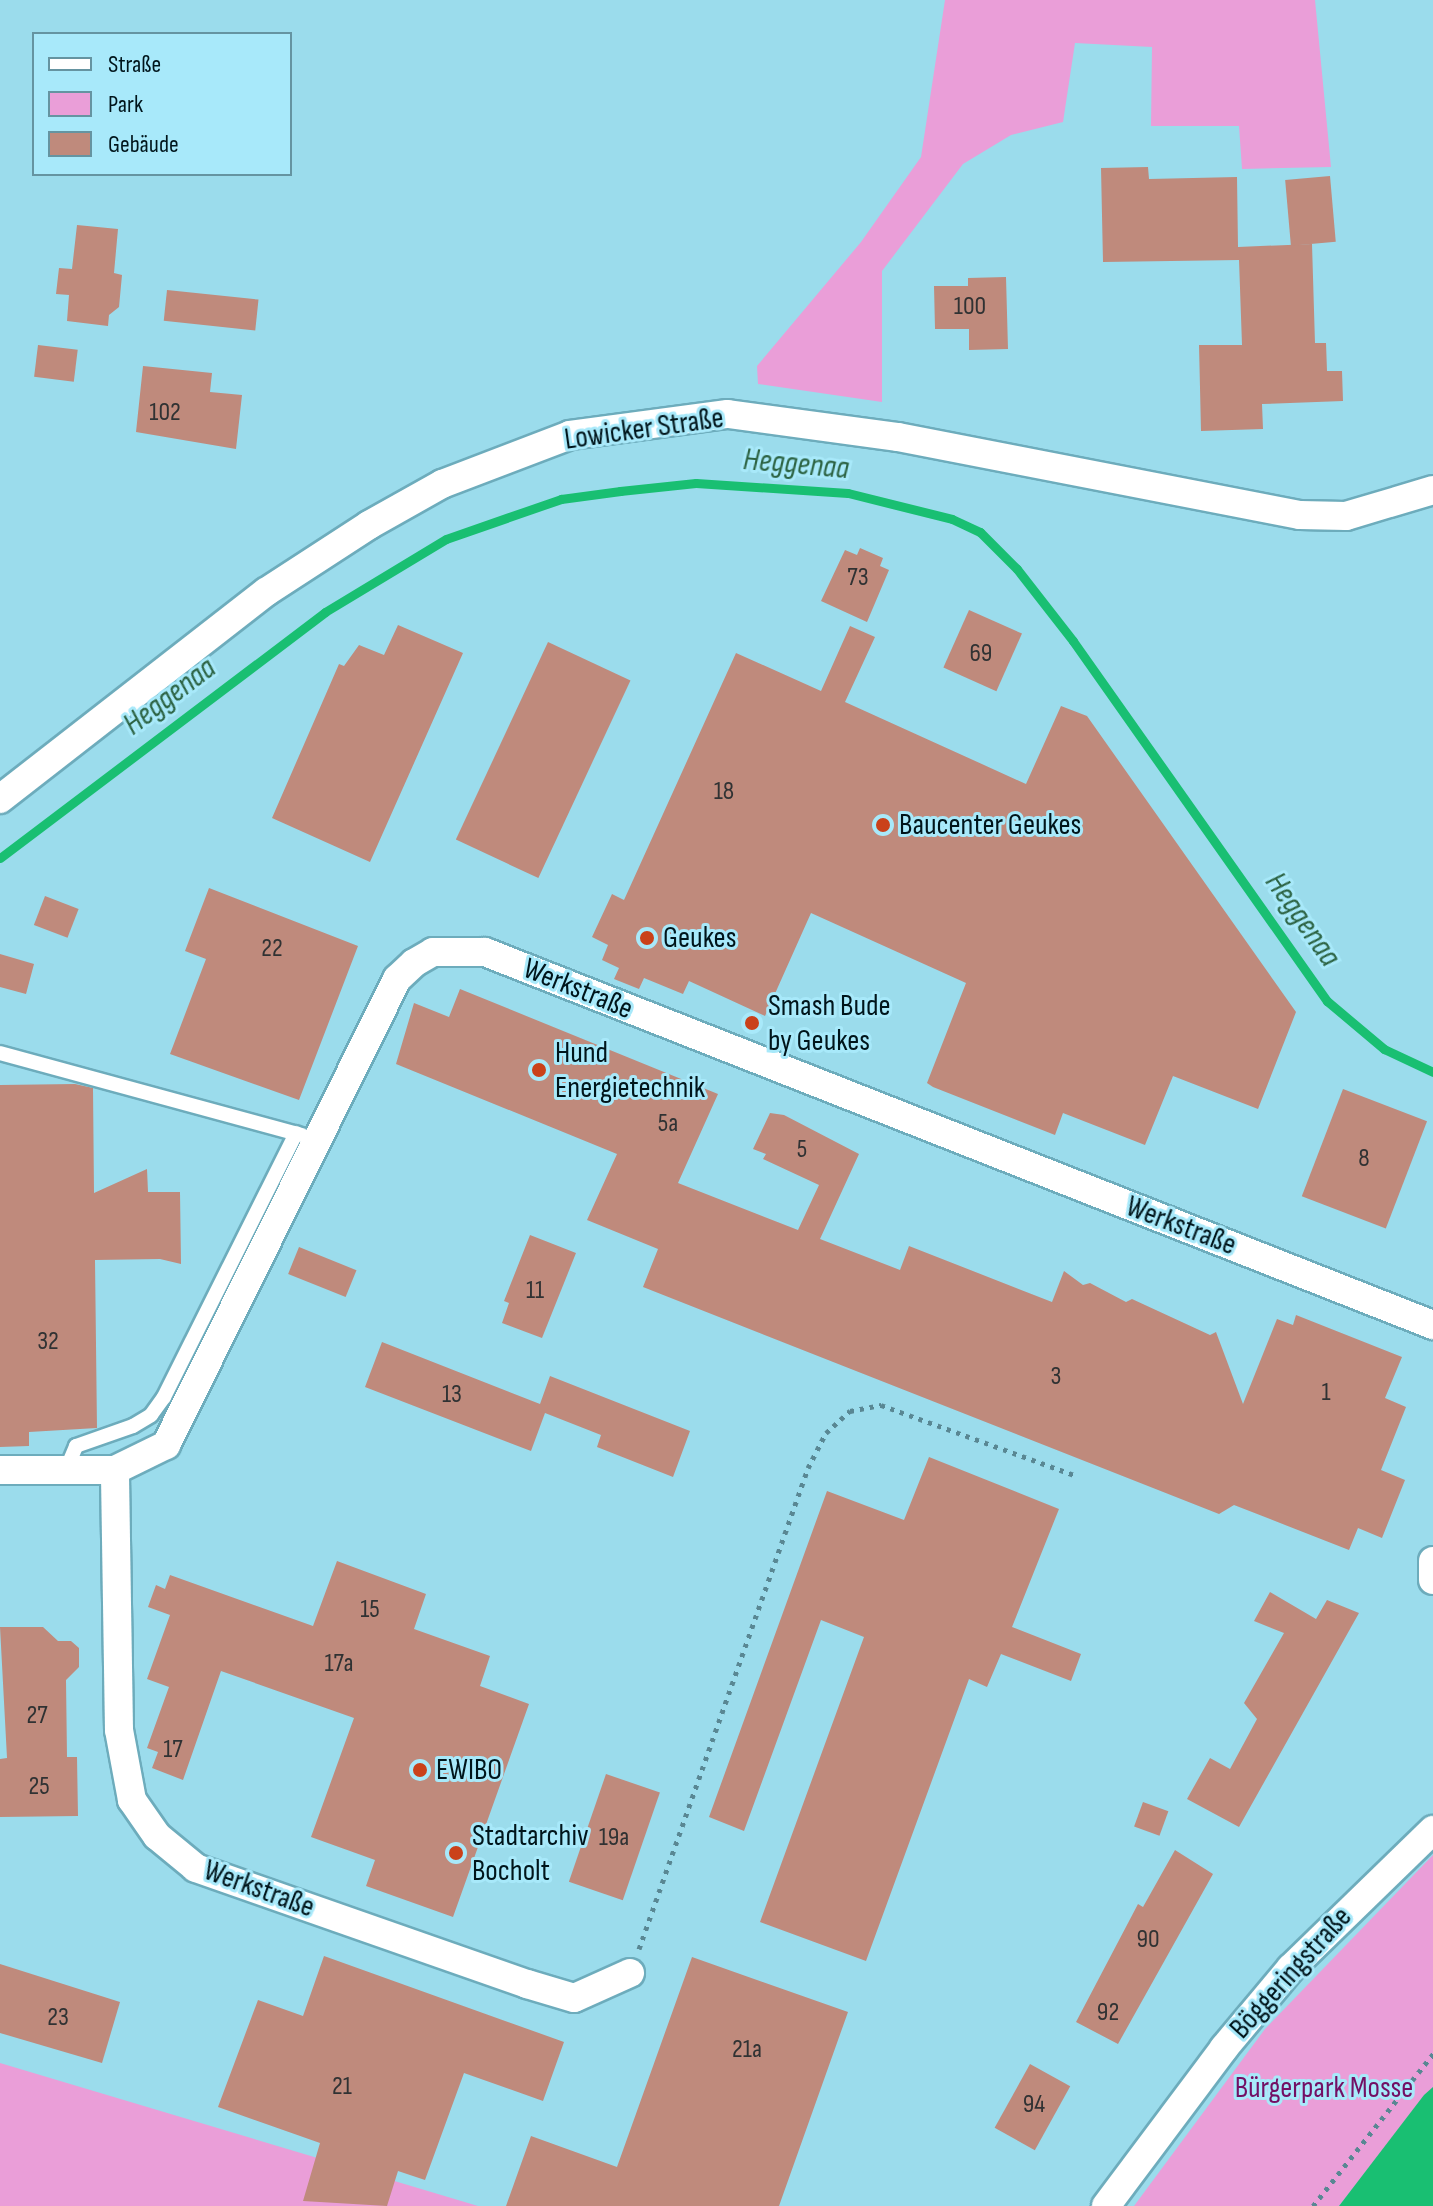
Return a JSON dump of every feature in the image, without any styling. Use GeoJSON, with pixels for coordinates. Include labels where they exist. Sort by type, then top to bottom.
{"type":"FeatureCollection","features":[{"type":"Feature","properties":{"kind":"street","name":"Lowicker Straße"},"geometry":{"type":"LineString","coordinates":[[0,799],[266,592],[369,525],[442,484],[570,435],[728,414],[898,437],[1300,515],[1346,516],[1433,490]]}},
{"type":"Feature","properties":{"kind":"street","name":"Werkstraße"},"geometry":{"type":"LineString","coordinates":[[0,1470],[115,1470],[166,1445],[307,1137],[397,979],[433,952],[485,952],[1433,1325]]}},
{"type":"Feature","properties":{"kind":"street","name":"Werkstraße"},"geometry":{"type":"LineString","coordinates":[[115,1470],[119,1730],[132,1800],[157,1836],[196,1868],[562,1995],[574,1998],[630,1973]]}},
{"type":"Feature","properties":{"kind":"street"},"geometry":{"type":"LineString","coordinates":[[1433,1561],[1433,1580]]}},
{"type":"Feature","properties":{"kind":"street","name":"Böggeringstraße"},"geometry":{"type":"LineString","coordinates":[[1106,2206],[1224,2048],[1291,1968],[1433,1830]]}},
{"type":"Feature","properties":{"kind":"lane"},"geometry":{"type":"LineString","coordinates":[[0,1053],[307,1137],[164,1397],[151,1415],[133,1426],[76,1446],[66,1470]]}},
{"type":"Feature","properties":{"kind":"path"},"geometry":{"type":"LineString","coordinates":[[630,1973],[808,1468],[826,1433],[850,1411],[881,1405],[1077,1476]]}},
{"type":"Feature","properties":{"kind":"path"},"geometry":{"type":"LineString","coordinates":[[1313,2206],[1433,2054]]}},
{"type":"Feature","properties":{"kind":"green space"},"geometry":{"type":"Polygon","coordinates":[[[945,0],[1315,0],[1331,167],[1242,169],[1239,126],[1151,126],[1152,47],[1075,43],[1063,122],[1011,135],[963,164],[882,271],[882,402],[758,384],[757,366],[861,242],[921,157],[945,0]]]}},
{"type":"Feature","properties":{"kind":"green space","name":"Bürgerpark Mosse"},"geometry":{"type":"Polygon","coordinates":[[[1433,1855],[1433,2087],[1339,2206],[1134,2206],[1265,2029],[1433,1855]]]}},
{"type":"Feature","properties":{"kind":"green space"},"geometry":{"type":"Polygon","coordinates":[[[0,2063],[478,2206],[0,2206],[0,2063]]]}},
{"type":"Feature","properties":{"kind":"shaded area"},"geometry":{"type":"Polygon","coordinates":[[[1433,2087],[1433,2206],[1339,2206],[1424,2095],[1433,2087]]]}},
{"type":"Feature","properties":{"kind":"building"},"geometry":{"type":"Polygon","coordinates":[[[1148,167],[1149,179],[1237,177],[1238,247],[1312,244],[1315,343],[1326,343],[1327,371],[1342,371],[1343,401],[1262,404],[1263,429],[1201,431],[1199,345],[1242,345],[1239,260],[1103,262],[1101,168],[1148,167]]]}},
{"type":"Feature","properties":{"kind":"building"},"geometry":{"type":"Polygon","coordinates":[[[1330,176],[1336,242],[1291,246],[1285,180],[1330,176]]]}},
{"type":"Feature","properties":{"kind":"building"},"geometry":{"type":"Polygon","coordinates":[[[77,225],[118,229],[114,273],[122,275],[119,307],[109,315],[108,326],[67,321],[69,295],[56,294],[59,268],[72,269],[77,225]]]}},
{"type":"Feature","properties":{"kind":"building"},"geometry":{"type":"Polygon","coordinates":[[[1006,277],[1008,349],[969,350],[969,329],[935,329],[934,286],[968,286],[968,278],[1006,277]]]}},
{"type":"Feature","properties":{"kind":"building"},"geometry":{"type":"Polygon","coordinates":[[[167,290],[258,300],[255,330],[164,321],[167,290]]]}},
{"type":"Feature","properties":{"kind":"building"},"geometry":{"type":"Polygon","coordinates":[[[38,345],[78,350],[74,382],[34,377],[38,345]]]}},
{"type":"Feature","properties":{"kind":"building"},"geometry":{"type":"Polygon","coordinates":[[[143,366],[212,373],[210,392],[242,395],[236,449],[136,432],[143,366]]]}},
{"type":"Feature","properties":{"kind":"building"},"geometry":{"type":"Polygon","coordinates":[[[860,548],[883,558],[880,566],[889,570],[867,622],[821,601],[845,550],[857,555],[860,548]]]}},
{"type":"Feature","properties":{"kind":"building"},"geometry":{"type":"Polygon","coordinates":[[[969,610],[1022,634],[996,691],[943,668],[969,610]]]}},
{"type":"Feature","properties":{"kind":"building"},"geometry":{"type":"Polygon","coordinates":[[[398,625],[463,653],[370,862],[272,818],[339,664],[344,666],[359,645],[384,655],[398,625]]]}},
{"type":"Feature","properties":{"kind":"building"},"geometry":{"type":"Polygon","coordinates":[[[850,626],[875,637],[845,702],[1026,784],[1061,706],[1087,716],[1296,1012],[1258,1109],[1173,1076],[1145,1145],[1063,1113],[1055,1135],[933,1087],[927,1083],[966,983],[811,913],[765,1016],[689,981],[683,994],[644,978],[639,989],[614,979],[619,968],[602,960],[608,945],[592,937],[612,894],[624,900],[736,653],[821,691],[850,626]]]}},
{"type":"Feature","properties":{"kind":"building"},"geometry":{"type":"Polygon","coordinates":[[[548,642],[630,680],[538,878],[456,840],[548,642]]]}},
{"type":"Feature","properties":{"kind":"building"},"geometry":{"type":"Polygon","coordinates":[[[209,888],[358,946],[299,1100],[170,1054],[206,959],[185,951],[209,888]]]}},
{"type":"Feature","properties":{"kind":"building"},"geometry":{"type":"Polygon","coordinates":[[[45,896],[79,909],[67,938],[34,925],[45,896]]]}},
{"type":"Feature","properties":{"kind":"building"},"geometry":{"type":"Polygon","coordinates":[[[0,954],[34,964],[26,994],[0,987],[0,954]]]}},
{"type":"Feature","properties":{"kind":"building"},"geometry":{"type":"Polygon","coordinates":[[[460,989],[718,1094],[678,1183],[798,1230],[819,1185],[763,1159],[766,1154],[753,1149],[770,1113],[784,1115],[859,1154],[820,1239],[900,1270],[909,1246],[1052,1302],[1064,1271],[1083,1285],[1090,1283],[1126,1302],[1132,1299],[1210,1335],[1216,1332],[1243,1404],[1277,1319],[1293,1325],[1296,1315],[1402,1357],[1385,1398],[1406,1407],[1381,1470],[1405,1480],[1382,1538],[1358,1528],[1349,1550],[1234,1505],[1219,1514],[643,1287],[658,1249],[587,1220],[617,1154],[396,1064],[414,1003],[449,1017],[460,989]]]}},
{"type":"Feature","properties":{"kind":"building"},"geometry":{"type":"Polygon","coordinates":[[[75,1084],[93,1088],[94,1193],[147,1169],[148,1192],[180,1192],[181,1264],[160,1259],[95,1260],[97,1428],[29,1432],[29,1446],[0,1447],[0,1085],[75,1084]]]}},
{"type":"Feature","properties":{"kind":"building"},"geometry":{"type":"Polygon","coordinates":[[[1343,1089],[1427,1121],[1386,1229],[1302,1196],[1343,1089]]]}},
{"type":"Feature","properties":{"kind":"building"},"geometry":{"type":"Polygon","coordinates":[[[530,1235],[576,1253],[542,1338],[502,1323],[509,1303],[504,1301],[530,1235]]]}},
{"type":"Feature","properties":{"kind":"building"},"geometry":{"type":"Polygon","coordinates":[[[299,1247],[356,1270],[346,1297],[288,1274],[299,1247]]]}},
{"type":"Feature","properties":{"kind":"building"},"geometry":{"type":"Polygon","coordinates":[[[382,1342],[540,1404],[550,1376],[690,1431],[673,1477],[597,1447],[601,1435],[545,1413],[531,1451],[365,1387],[382,1342]]]}},
{"type":"Feature","properties":{"kind":"building"},"geometry":{"type":"Polygon","coordinates":[[[929,1457],[1059,1509],[1012,1627],[1081,1654],[1071,1681],[1001,1654],[987,1687],[969,1679],[866,1961],[760,1922],[864,1637],[821,1620],[744,1831],[709,1817],[827,1491],[904,1520],[929,1457]]]}},
{"type":"Feature","properties":{"kind":"building"},"geometry":{"type":"Polygon","coordinates":[[[337,1561],[426,1594],[414,1629],[490,1656],[480,1686],[529,1704],[453,1917],[366,1886],[375,1860],[311,1837],[354,1718],[221,1671],[183,1780],[152,1768],[158,1752],[147,1748],[169,1687],[147,1679],[170,1615],[148,1607],[156,1585],[165,1589],[170,1575],[313,1626],[337,1561]]]}},
{"type":"Feature","properties":{"kind":"building"},"geometry":{"type":"Polygon","coordinates":[[[1270,1592],[1316,1619],[1327,1600],[1359,1613],[1239,1827],[1187,1799],[1210,1758],[1230,1769],[1257,1719],[1244,1703],[1284,1633],[1254,1621],[1270,1592]]]}},
{"type":"Feature","properties":{"kind":"building"},"geometry":{"type":"Polygon","coordinates":[[[0,1627],[43,1627],[58,1641],[71,1641],[79,1648],[79,1667],[66,1680],[67,1757],[77,1757],[78,1816],[0,1817],[0,1759],[7,1758],[0,1627]]]}},
{"type":"Feature","properties":{"kind":"building"},"geometry":{"type":"Polygon","coordinates":[[[606,1774],[660,1793],[623,1900],[569,1882],[606,1774]]]}},
{"type":"Feature","properties":{"kind":"building"},"geometry":{"type":"Polygon","coordinates":[[[1143,1802],[1168,1811],[1159,1836],[1134,1826],[1143,1802]]]}},
{"type":"Feature","properties":{"kind":"building"},"geometry":{"type":"Polygon","coordinates":[[[1175,1850],[1213,1874],[1118,2044],[1076,2022],[1138,1904],[1143,1907],[1175,1850]]]}},
{"type":"Feature","properties":{"kind":"building"},"geometry":{"type":"Polygon","coordinates":[[[324,1956],[564,2042],[543,2101],[464,2073],[425,2180],[398,2171],[387,2206],[303,2201],[320,2143],[218,2107],[258,2000],[303,2016],[324,1956]]]}},
{"type":"Feature","properties":{"kind":"building"},"geometry":{"type":"Polygon","coordinates":[[[692,1957],[848,2012],[779,2206],[506,2206],[531,2136],[617,2167],[692,1957]]]}},
{"type":"Feature","properties":{"kind":"building"},"geometry":{"type":"Polygon","coordinates":[[[0,1964],[120,2002],[102,2063],[0,2033],[0,1964]]]}},
{"type":"Feature","properties":{"kind":"building"},"geometry":{"type":"Polygon","coordinates":[[[1030,2064],[1070,2086],[1035,2150],[995,2128],[1030,2064]]]}},
{"type":"Feature","properties":{"kind":"waterway","name":"Heggenaa"},"geometry":{"type":"LineString","coordinates":[[0,858],[325,612],[446,539],[561,499],[620,491],[696,483],[848,493],[952,519],[980,532],[1017,569],[1073,641],[1327,1001],[1384,1049],[1433,1072]]}},
{"type":"Feature","properties":{"kind":"place","name":"Baucenter Geukes"},"geometry":{"type":"Point","coordinates":[883,825]}},
{"type":"Feature","properties":{"kind":"place","name":"Geukes"},"geometry":{"type":"Point","coordinates":[647,938]}},
{"type":"Feature","properties":{"kind":"place","name":"Smash Bude by Geukes"},"geometry":{"type":"Point","coordinates":[752,1023]}},
{"type":"Feature","properties":{"kind":"place","name":"Hund Energietechnik"},"geometry":{"type":"Point","coordinates":[539,1070]}},
{"type":"Feature","properties":{"kind":"place","name":"EWIBO"},"geometry":{"type":"Point","coordinates":[420,1770]}},
{"type":"Feature","properties":{"kind":"place","name":"Stadtarchiv Bocholt"},"geometry":{"type":"Point","coordinates":[456,1853]}}]}
